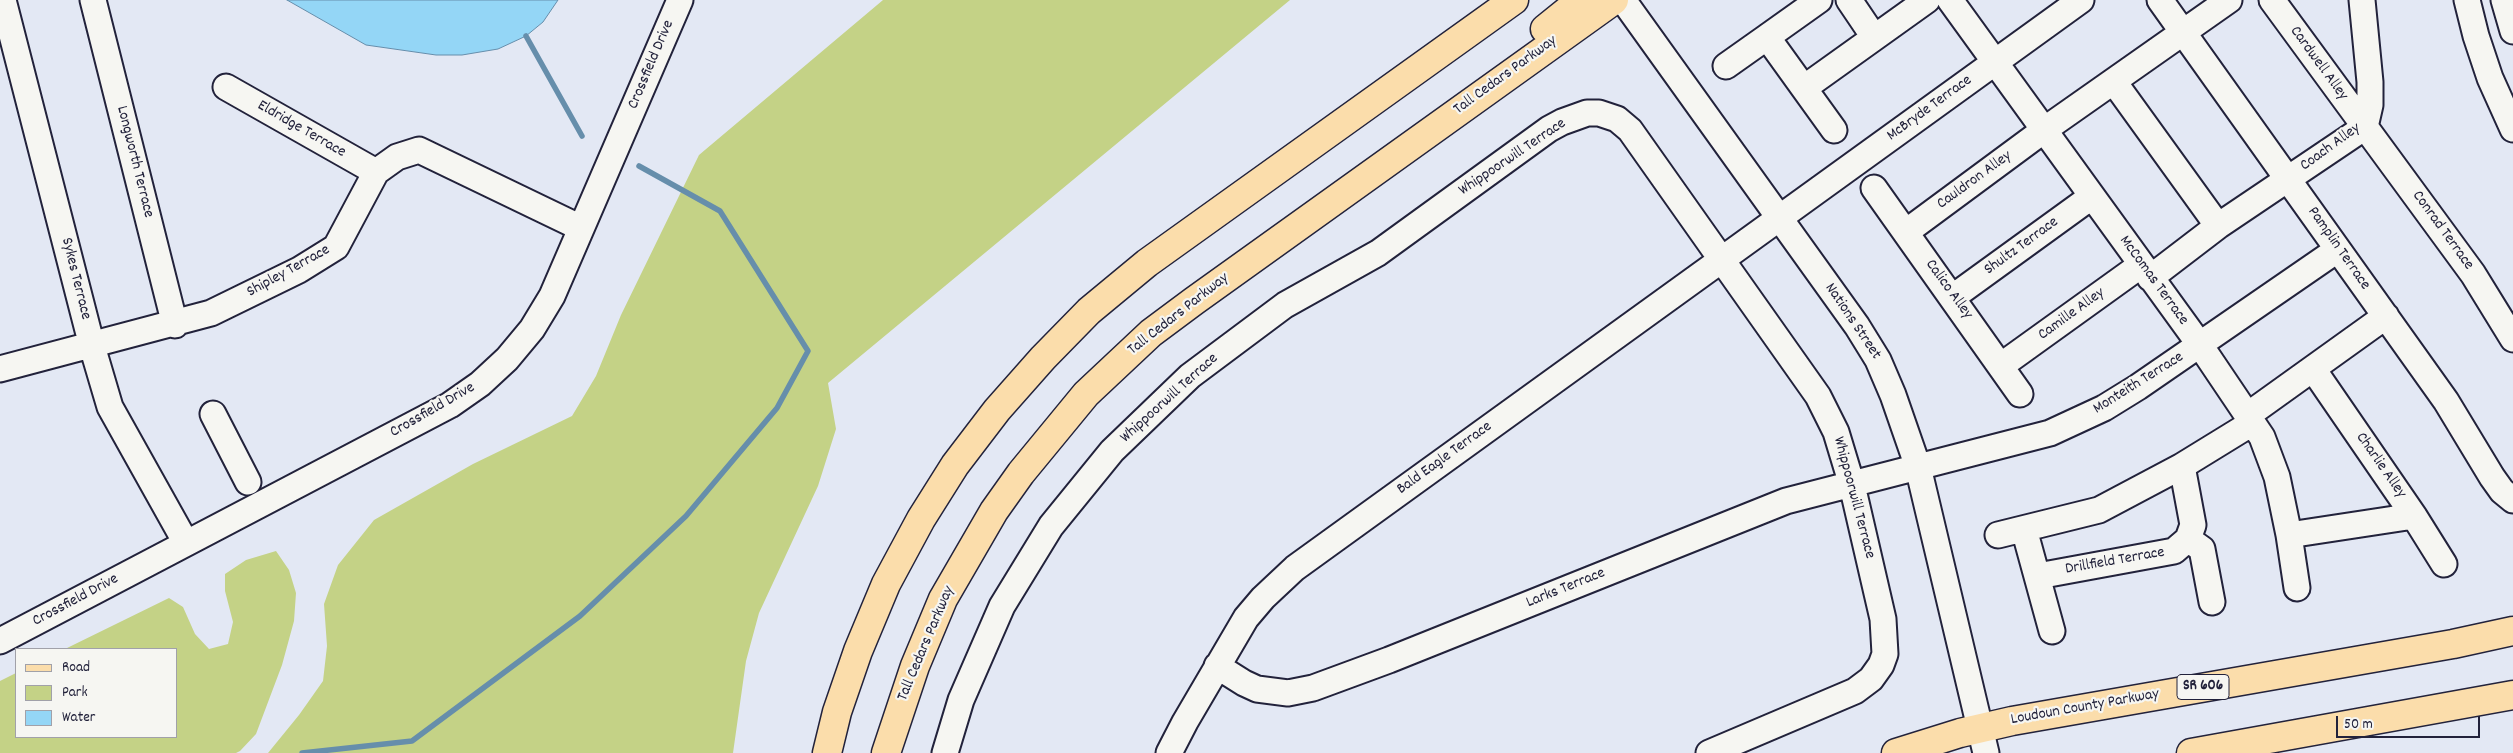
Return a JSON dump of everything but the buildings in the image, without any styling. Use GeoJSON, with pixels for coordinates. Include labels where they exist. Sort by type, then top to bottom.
{"type":"FeatureCollection","features":[{"type":"Feature","properties":{"kind":"main road"},"geometry":{"type":"LineString","coordinates":[[827,753],[837,712],[858,651],[886,584],[921,519],[967,449],[997,410],[1043,358],[1089,311],[1147,263],[1514,0]]}},
{"type":"Feature","properties":{"kind":"main road"},"geometry":{"type":"LineString","coordinates":[[1498,82],[1504,63],[1509,56],[1561,17],[1576,0]]}},
{"type":"Feature","properties":{"kind":"main road","name":"Tall Cedars Parkway"},"geometry":{"type":"LineString","coordinates":[[886,753],[915,666],[943,599],[960,568],[994,511],[1021,473],[1086,394],[1151,333],[1186,306],[1614,0]]}},
{"type":"Feature","properties":{"kind":"main road","name":"Loudoun County Parkway"},"geometry":{"type":"LineString","coordinates":[[1896,753],[1983,740],[2513,631]]}},
{"type":"Feature","properties":{"kind":"main road"},"geometry":{"type":"LineString","coordinates":[[2191,753],[2513,695]]}},
{"type":"Feature","properties":{"kind":"street","name":"Sykes Terrace"},"geometry":{"type":"LineString","coordinates":[[3,0],[92,346],[110,407],[186,543]]}},
{"type":"Feature","properties":{"kind":"street","name":"Longworth Terrace"},"geometry":{"type":"LineString","coordinates":[[92,0],[175,325]]}},
{"type":"Feature","properties":{"kind":"street","name":"Crossfield Drive"},"geometry":{"type":"LineString","coordinates":[[0,641],[450,404],[480,384],[507,359],[532,329],[552,296],[680,0]]}},
{"type":"Feature","properties":{"kind":"street","name":"Nations Street"},"geometry":{"type":"LineString","coordinates":[[1623,0],[1868,341],[1893,395],[1918,467],[1983,740]]}},
{"type":"Feature","properties":{"kind":"street"},"geometry":{"type":"LineString","coordinates":[[1726,66],[1819,0]]}},
{"type":"Feature","properties":{"kind":"street"},"geometry":{"type":"LineString","coordinates":[[1849,0],[1874,37]]}},
{"type":"Feature","properties":{"kind":"street"},"geometry":{"type":"LineString","coordinates":[[1804,88],[1927,0]]}},
{"type":"Feature","properties":{"kind":"street","name":"McComas Terrace"},"geometry":{"type":"LineString","coordinates":[[1950,0],[2200,345],[2250,419],[2272,461],[2290,535],[2297,588]]}},
{"type":"Feature","properties":{"kind":"street","name":"McBryde Terrace"},"geometry":{"type":"LineString","coordinates":[[1778,218],[2081,0]]}},
{"type":"Feature","properties":{"kind":"street","name":"Pamplin Terrace"},"geometry":{"type":"LineString","coordinates":[[2160,0],[2289,178],[2337,250],[2446,401],[2492,477],[2502,491],[2513,500]]}},
{"type":"Feature","properties":{"kind":"street"},"geometry":{"type":"LineString","coordinates":[[2044,130],[2230,0]]}},
{"type":"Feature","properties":{"kind":"street","name":"Cardwell Alley"},"geometry":{"type":"LineString","coordinates":[[2272,0],[2365,127]]}},
{"type":"Feature","properties":{"kind":"street","name":"Coach Alley"},"geometry":{"type":"LineString","coordinates":[[2146,272],[2365,127],[2370,105],[2370,82],[2362,0]]}},
{"type":"Feature","properties":{"kind":"street"},"geometry":{"type":"LineString","coordinates":[[2467,0],[2476,36],[2490,78],[2513,129]]}},
{"type":"Feature","properties":{"kind":"street"},"geometry":{"type":"LineString","coordinates":[[2504,0],[2513,31]]}},
{"type":"Feature","properties":{"kind":"street"},"geometry":{"type":"LineString","coordinates":[[1767,37],[1834,130]]}},
{"type":"Feature","properties":{"kind":"street"},"geometry":{"type":"LineString","coordinates":[[2114,82],[2218,226]]}},
{"type":"Feature","properties":{"kind":"street","name":"Eldridge Terrace"},"geometry":{"type":"LineString","coordinates":[[226,87],[376,172]]}},
{"type":"Feature","properties":{"kind":"street","name":"Whippoorwill Terrace"},"geometry":{"type":"LineString","coordinates":[[945,753],[961,700],[1002,606],[1051,526],[1112,451],[1190,376],[1277,311],[1378,253],[1549,130],[1562,122],[1587,113],[1600,113],[1617,119],[1630,130],[1818,396],[1836,432],[1852,485],[1885,632],[1885,654],[1881,665],[1855,691],[1709,753]]}},
{"type":"Feature","properties":{"kind":"street","name":"Conrad Terrace"},"geometry":{"type":"LineString","coordinates":[[2365,127],[2472,274],[2513,339]]}},
{"type":"Feature","properties":{"kind":"street","name":"Cauldron Alley"},"geometry":{"type":"LineString","coordinates":[[1906,232],[2044,130]]}},
{"type":"Feature","properties":{"kind":"street","name":"Shipley Terrace"},"geometry":{"type":"LineString","coordinates":[[0,369],[175,325],[211,313],[299,270],[336,247],[376,172],[397,157],[419,150],[581,228]]}},
{"type":"Feature","properties":{"kind":"street","name":"Calico Alley"},"geometry":{"type":"LineString","coordinates":[[1874,188],[2002,365],[2020,394]]}},
{"type":"Feature","properties":{"kind":"street","name":"Shultz Terrace"},"geometry":{"type":"LineString","coordinates":[[1953,297],[2091,197]]}},
{"type":"Feature","properties":{"kind":"street","name":"Bald Eagle Terrace"},"geometry":{"type":"LineString","coordinates":[[1169,753],[1246,618],[1263,598],[1295,568],[1778,218]]}},
{"type":"Feature","properties":{"kind":"street","name":"Monteith Terrace"},"geometry":{"type":"LineString","coordinates":[[1918,467],[2050,433],[2069,425],[2138,387],[2337,250]]}},
{"type":"Feature","properties":{"kind":"street","name":"Camille Alley"},"geometry":{"type":"LineString","coordinates":[[2002,365],[2146,272]]}},
{"type":"Feature","properties":{"kind":"street"},"geometry":{"type":"LineString","coordinates":[[1998,535],[2099,510],[2182,466],[2250,419],[2313,369],[2386,316]]}},
{"type":"Feature","properties":{"kind":"street","name":"Charlie Alley"},"geometry":{"type":"LineString","coordinates":[[2313,369],[2414,516],[2444,564]]}},
{"type":"Feature","properties":{"kind":"street"},"geometry":{"type":"LineString","coordinates":[[212,414],[248,482]]}},
{"type":"Feature","properties":{"kind":"street"},"geometry":{"type":"LineString","coordinates":[[2182,466],[2193,525],[2188,539],[2202,549],[2212,602]]}},
{"type":"Feature","properties":{"kind":"street","name":"Larks Terrace"},"geometry":{"type":"LineString","coordinates":[[1217,666],[1244,683],[1265,690],[1288,693],[1313,688],[1399,656],[1786,501],[1918,467]]}},
{"type":"Feature","properties":{"kind":"street"},"geometry":{"type":"LineString","coordinates":[[2290,535],[2414,516]]}},
{"type":"Feature","properties":{"kind":"street"},"geometry":{"type":"LineString","coordinates":[[2024,529],[2052,631]]}},
{"type":"Feature","properties":{"kind":"street","name":"Drillfield Terrace"},"geometry":{"type":"LineString","coordinates":[[2038,576],[2174,551],[2188,539]]}},
{"type":"Feature","properties":{"kind":"green space"},"geometry":{"type":"Polygon","coordinates":[[[883,0],[1290,0],[828,383],[836,429],[818,486],[759,613],[746,661],[733,753],[268,753],[299,715],[323,681],[327,646],[324,604],[338,565],[374,520],[473,464],[572,416],[596,376],[621,315],[699,155],[883,0]]]}},
{"type":"Feature","properties":{"kind":"green space"},"geometry":{"type":"Polygon","coordinates":[[[276,551],[289,570],[296,593],[294,621],[282,665],[256,734],[240,751],[236,753],[0,753],[0,681],[15,674],[15,738],[178,738],[178,648],[67,648],[169,598],[183,607],[195,634],[209,649],[228,644],[233,622],[225,591],[225,574],[246,560],[276,551]]]}},
{"type":"Feature","properties":{"kind":"water"},"geometry":{"type":"Polygon","coordinates":[[[287,0],[558,0],[543,22],[526,36],[498,49],[462,55],[436,55],[366,45],[287,0]]]}},
{"type":"Feature","properties":{"kind":"waterway"},"geometry":{"type":"LineString","coordinates":[[526,36],[582,136]]}},
{"type":"Feature","properties":{"kind":"waterway"},"geometry":{"type":"LineString","coordinates":[[302,753],[412,741],[580,616],[686,516],[777,408],[808,351],[720,211],[639,166]]}}]}
